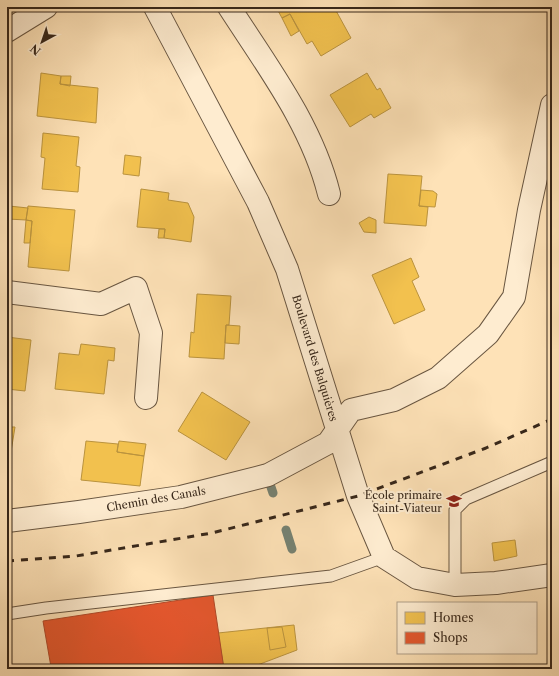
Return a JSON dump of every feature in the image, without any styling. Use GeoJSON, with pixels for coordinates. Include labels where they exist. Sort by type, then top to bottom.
{"type":"FeatureCollection","features":[{"type":"Feature","properties":{"kind":"street"},"geometry":{"type":"LineString","coordinates":[[7,31],[46,7]]}},
{"type":"Feature","properties":{"kind":"street","name":"Boulevard des Balquières"},"geometry":{"type":"LineString","coordinates":[[155,7],[258,202],[287,269],[358,496],[384,557]]}},
{"type":"Feature","properties":{"kind":"street"},"geometry":{"type":"LineString","coordinates":[[229,7],[308,136],[324,174],[329,194]]}},
{"type":"Feature","properties":{"kind":"street","name":"Chemin des Canals"},"geometry":{"type":"LineString","coordinates":[[7,521],[181,497],[268,475],[328,443],[351,410],[394,400],[438,378],[488,334],[514,296],[529,210],[552,105]]}},
{"type":"Feature","properties":{"kind":"street"},"geometry":{"type":"LineString","coordinates":[[7,292],[101,304],[136,288],[151,333],[146,398]]}},
{"type":"Feature","properties":{"kind":"street"},"geometry":{"type":"LineString","coordinates":[[384,557],[417,578],[455,585],[496,583],[552,575]]}},
{"type":"Feature","properties":{"kind":"lane"},"geometry":{"type":"LineString","coordinates":[[455,585],[455,510],[466,499],[552,462]]}},
{"type":"Feature","properties":{"kind":"lane"},"geometry":{"type":"LineString","coordinates":[[7,614],[46,608],[330,576],[384,557]]}},
{"type":"Feature","properties":{"kind":"building: Homes"},"geometry":{"type":"Polygon","coordinates":[[[276,7],[326,7],[327,10],[334,7],[351,38],[321,56],[312,41],[307,44],[290,14],[282,18],[276,7]]]}},
{"type":"Feature","properties":{"kind":"building: Homes"},"geometry":{"type":"Polygon","coordinates":[[[290,14],[299,31],[291,36],[282,18],[290,14]]]}},
{"type":"Feature","properties":{"kind":"building: Homes"},"geometry":{"type":"Polygon","coordinates":[[[41,73],[61,76],[60,84],[98,88],[96,123],[37,116],[41,73]]]}},
{"type":"Feature","properties":{"kind":"building: Homes"},"geometry":{"type":"Polygon","coordinates":[[[367,73],[377,90],[380,88],[391,108],[374,118],[371,114],[350,127],[330,95],[367,73]]]}},
{"type":"Feature","properties":{"kind":"building: Homes"},"geometry":{"type":"Polygon","coordinates":[[[61,76],[71,76],[70,86],[60,84],[61,76]]]}},
{"type":"Feature","properties":{"kind":"building: Homes"},"geometry":{"type":"Polygon","coordinates":[[[43,133],[79,137],[76,166],[80,167],[78,192],[42,189],[45,158],[41,157],[43,133]]]}},
{"type":"Feature","properties":{"kind":"building: Homes"},"geometry":{"type":"Polygon","coordinates":[[[125,155],[141,157],[139,176],[123,174],[125,155]]]}},
{"type":"Feature","properties":{"kind":"building: Homes"},"geometry":{"type":"Polygon","coordinates":[[[388,174],[422,176],[419,206],[428,207],[426,226],[384,223],[388,174]]]}},
{"type":"Feature","properties":{"kind":"building: Homes"},"geometry":{"type":"Polygon","coordinates":[[[141,189],[169,193],[168,200],[188,203],[194,217],[191,242],[164,238],[165,229],[137,227],[141,189]]]}},
{"type":"Feature","properties":{"kind":"building: Homes"},"geometry":{"type":"Polygon","coordinates":[[[421,190],[433,191],[437,194],[435,207],[419,206],[421,190]]]}},
{"type":"Feature","properties":{"kind":"building: Homes"},"geometry":{"type":"Polygon","coordinates":[[[9,206],[28,208],[26,220],[8,219],[9,206]]]}},
{"type":"Feature","properties":{"kind":"building: Homes"},"geometry":{"type":"Polygon","coordinates":[[[28,206],[75,210],[69,271],[28,267],[32,221],[26,220],[28,206]]]}},
{"type":"Feature","properties":{"kind":"building: Homes"},"geometry":{"type":"Polygon","coordinates":[[[369,217],[376,220],[376,233],[364,232],[359,223],[369,217]]]}},
{"type":"Feature","properties":{"kind":"building: Homes"},"geometry":{"type":"Polygon","coordinates":[[[26,220],[32,221],[30,243],[24,243],[26,220]]]}},
{"type":"Feature","properties":{"kind":"building: Homes"},"geometry":{"type":"Polygon","coordinates":[[[159,229],[165,229],[164,238],[158,238],[159,229]]]}},
{"type":"Feature","properties":{"kind":"building: Homes"},"geometry":{"type":"Polygon","coordinates":[[[411,258],[419,277],[412,281],[425,310],[394,324],[372,275],[411,258]]]}},
{"type":"Feature","properties":{"kind":"building: Homes"},"geometry":{"type":"Polygon","coordinates":[[[197,294],[231,296],[229,325],[226,325],[224,359],[189,357],[191,332],[194,333],[197,294]]]}},
{"type":"Feature","properties":{"kind":"building: Homes"},"geometry":{"type":"Polygon","coordinates":[[[226,325],[240,326],[239,344],[225,343],[226,325]]]}},
{"type":"Feature","properties":{"kind":"building: Homes"},"geometry":{"type":"Polygon","coordinates":[[[7,337],[31,340],[25,391],[7,389],[7,337]]]}},
{"type":"Feature","properties":{"kind":"building: Homes"},"geometry":{"type":"Polygon","coordinates":[[[81,344],[115,348],[114,361],[108,360],[104,394],[55,389],[59,353],[79,355],[81,344]]]}},
{"type":"Feature","properties":{"kind":"building: Homes"},"geometry":{"type":"Polygon","coordinates":[[[202,392],[250,422],[226,460],[178,431],[202,392]]]}},
{"type":"Feature","properties":{"kind":"building: Homes"},"geometry":{"type":"Polygon","coordinates":[[[10,427],[15,427],[10,458],[7,458],[10,427]]]}},
{"type":"Feature","properties":{"kind":"building: Homes"},"geometry":{"type":"Polygon","coordinates":[[[86,441],[118,444],[117,452],[144,456],[140,486],[81,480],[86,441]]]}},
{"type":"Feature","properties":{"kind":"building: Homes"},"geometry":{"type":"Polygon","coordinates":[[[119,441],[146,444],[144,456],[117,452],[119,441]]]}},
{"type":"Feature","properties":{"kind":"building: Homes"},"geometry":{"type":"Polygon","coordinates":[[[515,540],[517,556],[494,561],[492,543],[515,540]]]}},
{"type":"Feature","properties":{"kind":"building: Homes"},"geometry":{"type":"Polygon","coordinates":[[[294,625],[297,650],[247,669],[224,669],[218,633],[294,625]]]}},
{"type":"Feature","properties":{"kind":"building: Homes"},"geometry":{"type":"Polygon","coordinates":[[[282,627],[286,647],[270,650],[267,628],[282,627]]]}},
{"type":"Feature","properties":{"kind":"building: Homes"},"geometry":{"type":"Polygon","coordinates":[[[316,665],[345,669],[316,669],[316,665]]]}},
{"type":"Feature","properties":{"kind":"building: Shops"},"geometry":{"type":"Polygon","coordinates":[[[213,595],[224,669],[36,669],[51,667],[43,621],[213,595]]]}},
{"type":"Feature","properties":{"kind":"waterway"},"geometry":{"type":"LineString","coordinates":[[271,487],[273,493]]}},
{"type":"Feature","properties":{"kind":"waterway"},"geometry":{"type":"LineString","coordinates":[[286,530],[292,549]]}},
{"type":"Feature","properties":{"kind":"railway"},"geometry":{"type":"LineString","coordinates":[[7,561],[76,556],[212,533],[358,496],[486,448],[552,419]]}},
{"type":"Feature","properties":{"kind":"place","name":"École primaire Saint-Viateur"},"geometry":{"type":"Point","coordinates":[454,501]}}]}
